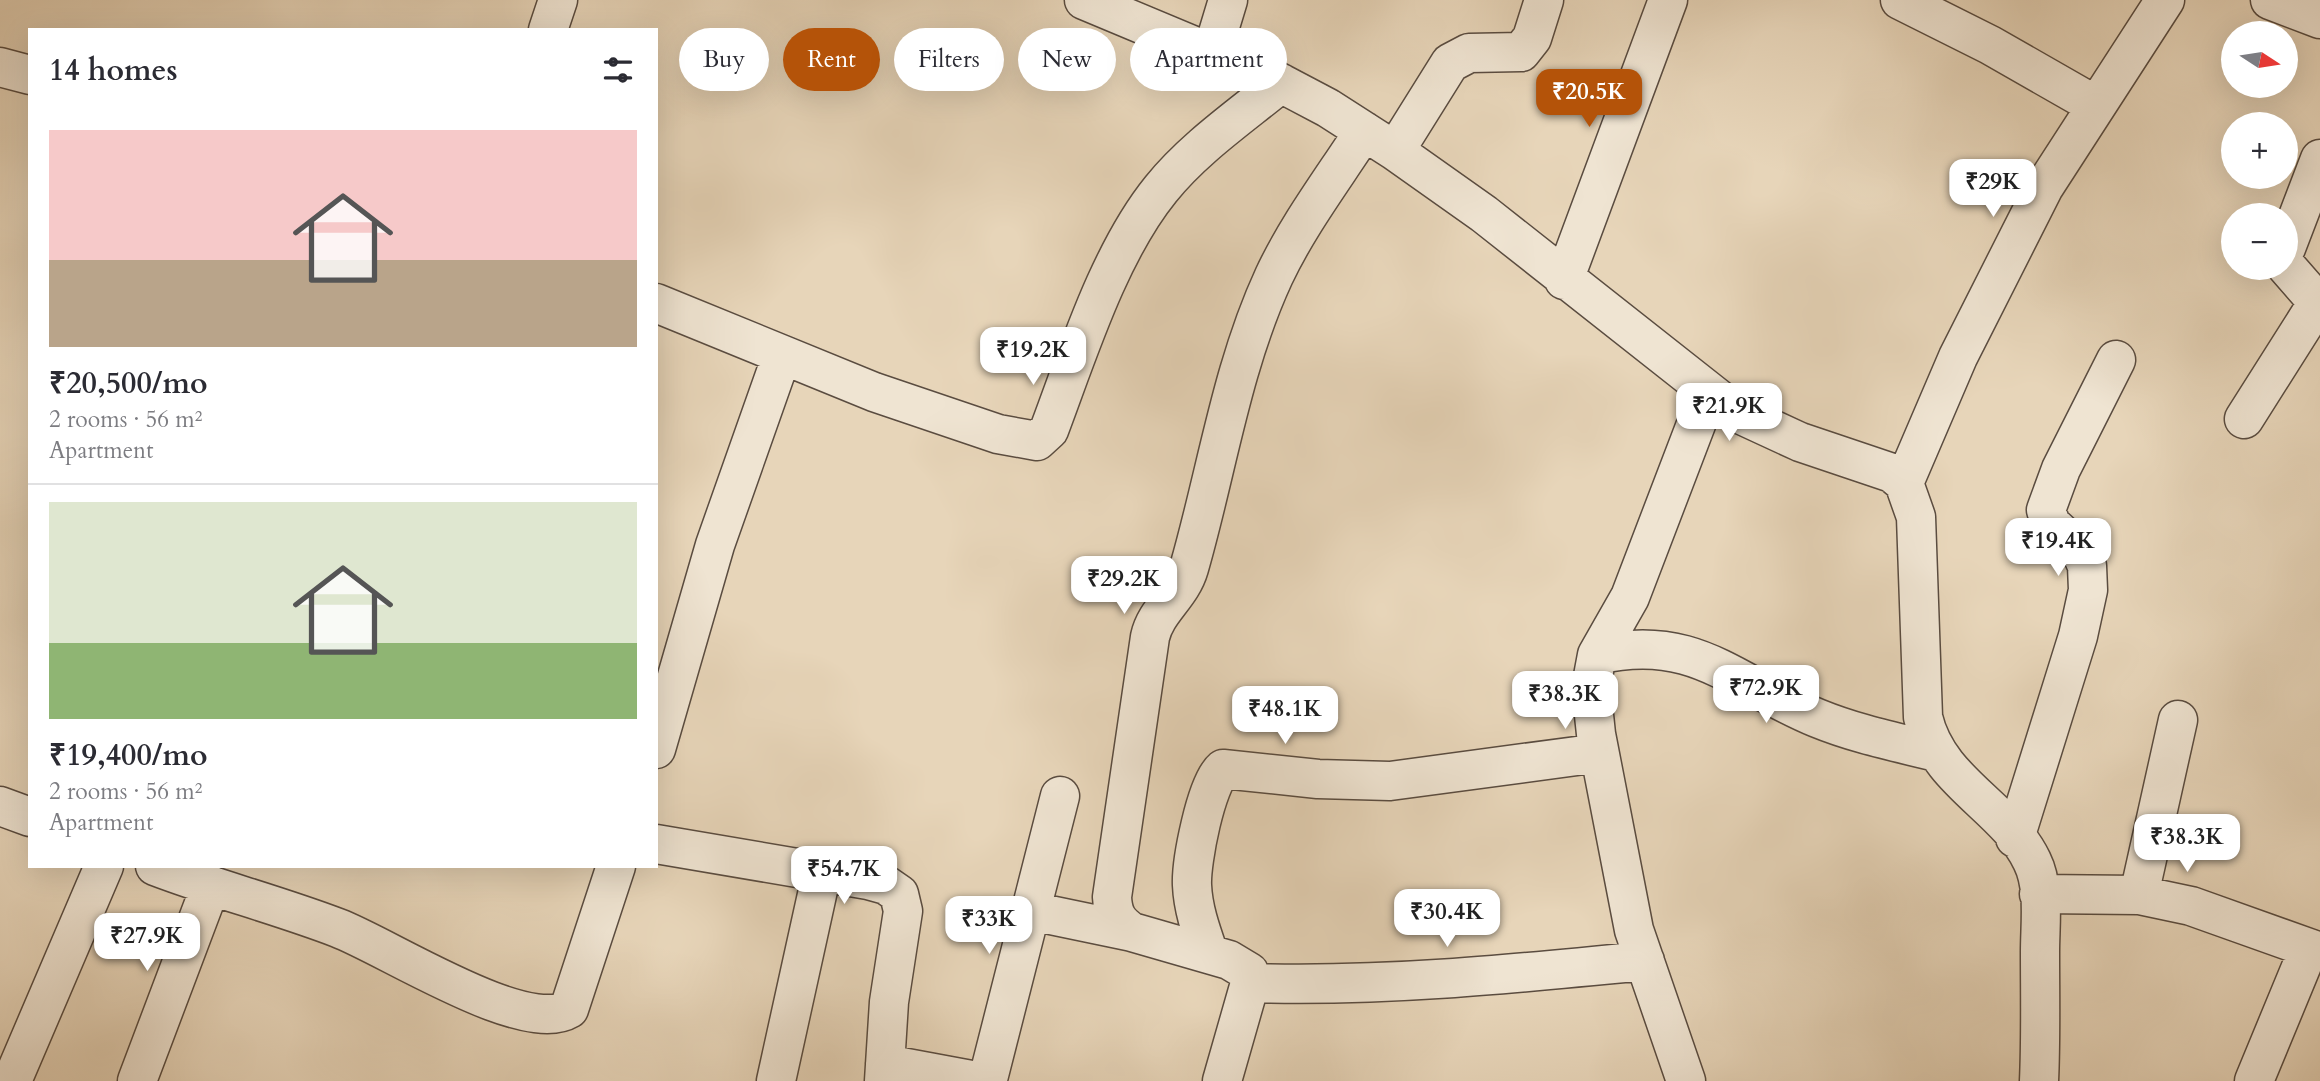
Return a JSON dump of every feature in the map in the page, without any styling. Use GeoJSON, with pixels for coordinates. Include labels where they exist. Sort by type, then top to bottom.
{"type":"FeatureCollection","features":[{"type":"Feature","properties":{"kind":"street"},"geometry":{"type":"LineString","coordinates":[[549,28],[558,0]]}},
{"type":"Feature","properties":{"kind":"street"},"geometry":{"type":"LineString","coordinates":[[1084,0],[1153,28]]}},
{"type":"Feature","properties":{"kind":"street"},"geometry":{"type":"LineString","coordinates":[[1219,28],[1227,0]]}},
{"type":"Feature","properties":{"kind":"street"},"geometry":{"type":"LineString","coordinates":[[1132,932],[1119,923],[1113,911],[1112,897],[1153,622],[1180,590],[1188,571],[1246,350],[1274,276],[1290,243],[1450,63],[1469,53],[1521,52],[1532,38],[1544,0]]}},
{"type":"Feature","properties":{"kind":"street"},"geometry":{"type":"LineString","coordinates":[[1564,280],[1668,0]]}},
{"type":"Feature","properties":{"kind":"street"},"geometry":{"type":"LineString","coordinates":[[1900,0],[1990,45],[2095,105]]}},
{"type":"Feature","properties":{"kind":"street"},"geometry":{"type":"LineString","coordinates":[[1904,483],[1958,357],[2044,187],[2165,0]]}},
{"type":"Feature","properties":{"kind":"street"},"geometry":{"type":"LineString","coordinates":[[2270,0],[2320,19]]}},
{"type":"Feature","properties":{"kind":"street"},"geometry":{"type":"LineString","coordinates":[[0,67],[28,74]]}},
{"type":"Feature","properties":{"kind":"street"},"geometry":{"type":"LineString","coordinates":[[1287,87],[1379,141],[1512,235],[1564,280],[1708,393],[1760,426],[1876,466],[1904,483],[1916,517],[1923,717],[1929,741],[1956,778],[2015,838],[2032,860],[2039,894],[2039,1081]]}},
{"type":"Feature","properties":{"kind":"street"},"geometry":{"type":"LineString","coordinates":[[658,304],[874,392],[998,434],[1037,441],[1049,430],[1112,274],[1154,199],[1182,165],[1271,91]]}},
{"type":"Feature","properties":{"kind":"street"},"geometry":{"type":"LineString","coordinates":[[2298,217],[2320,159]]}},
{"type":"Feature","properties":{"kind":"street"},"geometry":{"type":"LineString","coordinates":[[2244,419],[2313,310],[2313,297],[2298,280]]}},
{"type":"Feature","properties":{"kind":"street"},"geometry":{"type":"LineString","coordinates":[[658,743],[715,545],[782,355]]}},
{"type":"Feature","properties":{"kind":"street"},"geometry":{"type":"LineString","coordinates":[[2015,838],[2078,636],[2088,590],[2087,566],[2081,552],[2051,524],[2046,510],[2061,469],[2116,360]]}},
{"type":"Feature","properties":{"kind":"street"},"geometry":{"type":"LineString","coordinates":[[1686,1081],[1634,930],[1599,753],[1591,687],[1597,655],[1630,597],[1708,393]]}},
{"type":"Feature","properties":{"kind":"street"},"geometry":{"type":"LineString","coordinates":[[1597,655],[1638,647],[1673,650],[1727,672],[1815,717],[1880,739],[1936,752]]}},
{"type":"Feature","properties":{"kind":"street"},"geometry":{"type":"LineString","coordinates":[[2139,895],[2178,720]]}},
{"type":"Feature","properties":{"kind":"street"},"geometry":{"type":"LineString","coordinates":[[1209,954],[1196,917],[1193,871],[1210,789],[1223,769],[1318,779],[1390,781],[1599,753]]}},
{"type":"Feature","properties":{"kind":"street"},"geometry":{"type":"LineString","coordinates":[[658,844],[886,885],[899,894],[903,903],[884,1072],[984,1080],[992,1066],[1060,796]]}},
{"type":"Feature","properties":{"kind":"street"},"geometry":{"type":"LineString","coordinates":[[0,806],[28,816]]}},
{"type":"Feature","properties":{"kind":"street"},"geometry":{"type":"LineString","coordinates":[[12,1081],[103,868]]}},
{"type":"Feature","properties":{"kind":"street"},"geometry":{"type":"LineString","coordinates":[[161,868],[339,928],[449,985],[549,1015],[569,1009],[616,868]]}},
{"type":"Feature","properties":{"kind":"street"},"geometry":{"type":"LineString","coordinates":[[776,1081],[822,872]]}},
{"type":"Feature","properties":{"kind":"street"},"geometry":{"type":"LineString","coordinates":[[137,1081],[211,885]]}},
{"type":"Feature","properties":{"kind":"street"},"geometry":{"type":"LineString","coordinates":[[2039,894],[2139,895],[2191,906],[2314,950],[2254,1081]]}},
{"type":"Feature","properties":{"kind":"street"},"geometry":{"type":"LineString","coordinates":[[1031,911],[1132,932],[1240,964],[1249,972],[1250,984],[1222,1081]]}},
{"type":"Feature","properties":{"kind":"street"},"geometry":{"type":"LineString","coordinates":[[1250,984],[1364,985],[1645,961]]}}]}
